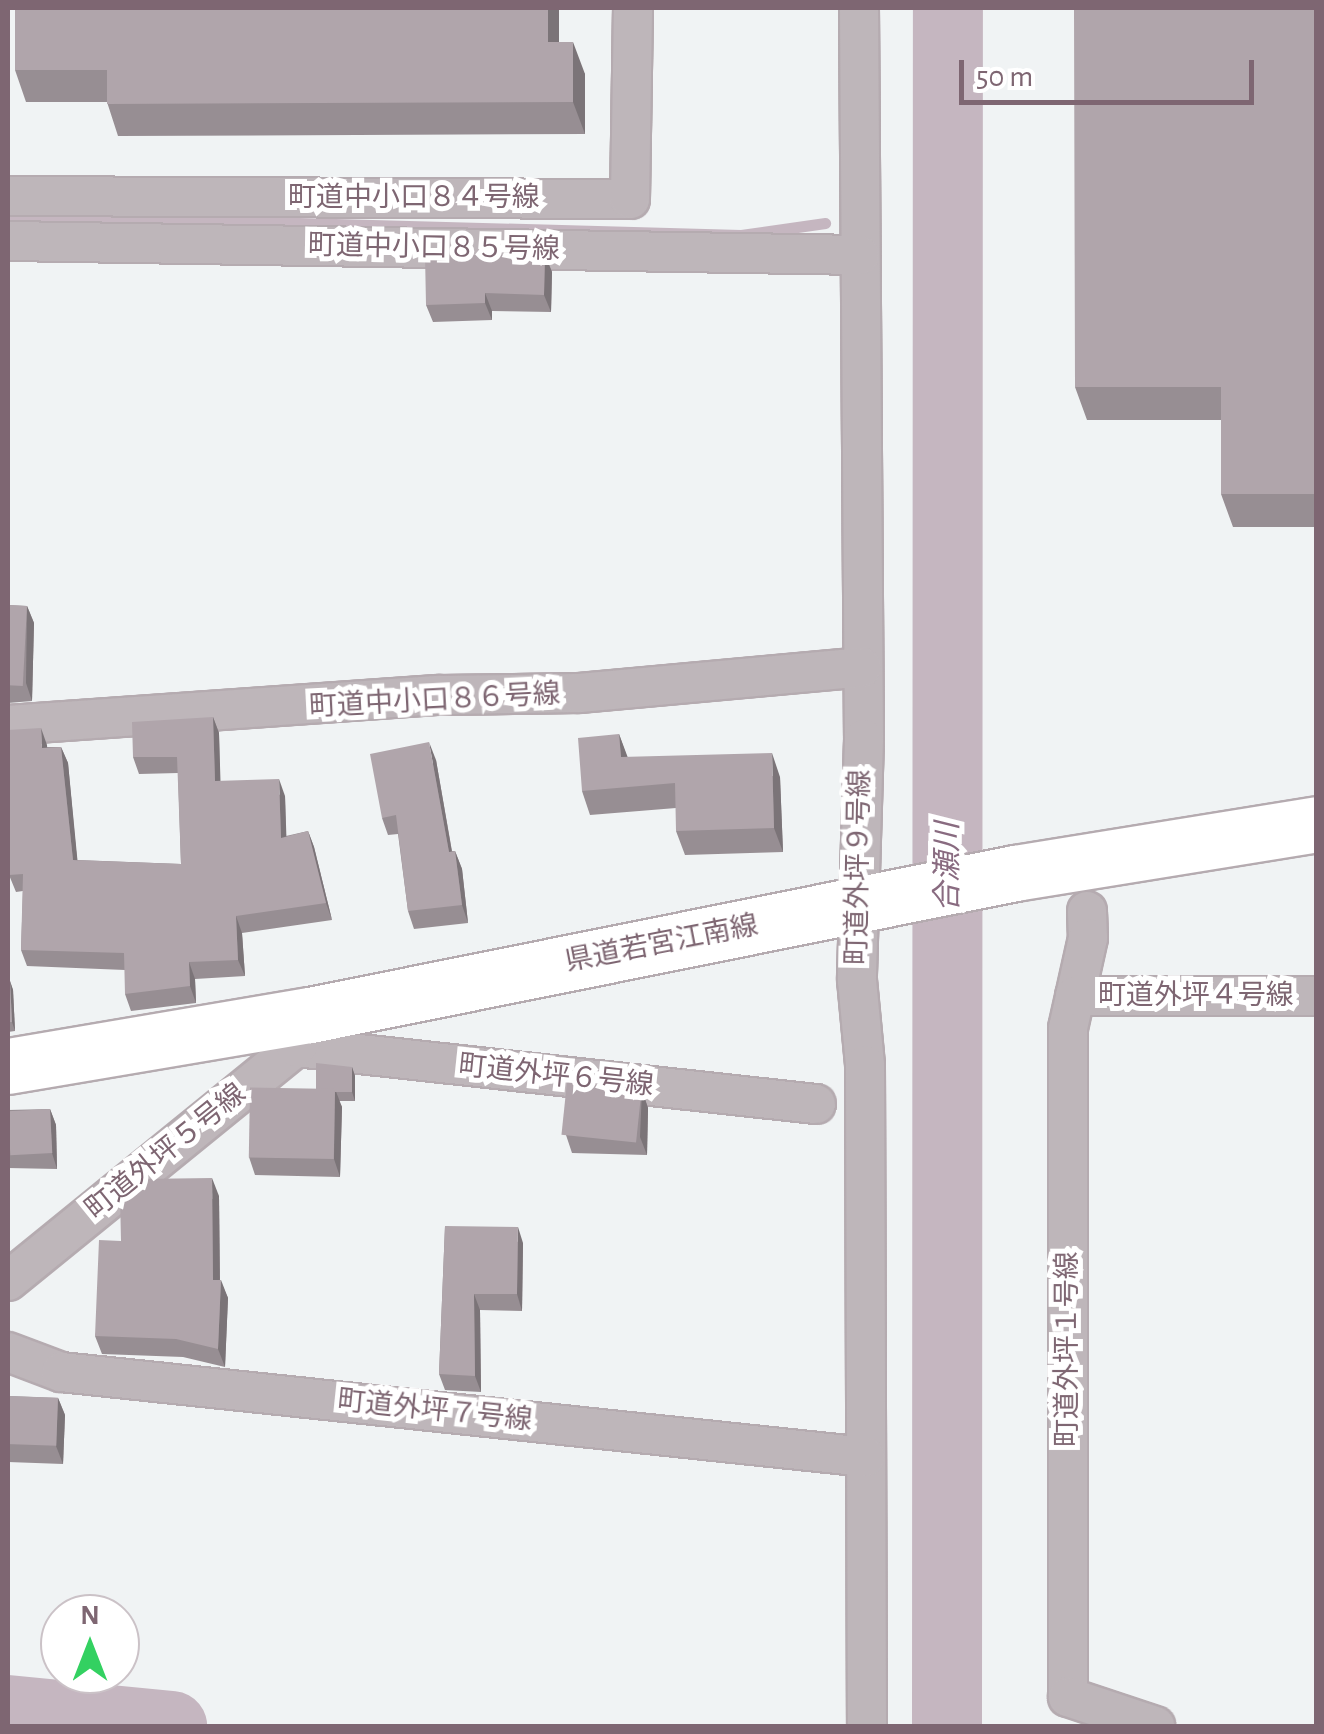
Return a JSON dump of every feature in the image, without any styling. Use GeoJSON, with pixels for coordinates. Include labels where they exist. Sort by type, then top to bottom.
{"type":"FeatureCollection","features":[{"type":"Feature","properties":{"kind":"main road","name":"県道若宮江南線"},"geometry":{"type":"LineString","coordinates":[[8,1066],[303,1031],[865,903],[1316,824]]}},
{"type":"Feature","properties":{"kind":"street","name":"町道中小口８４号線"},"geometry":{"type":"LineString","coordinates":[[8,196],[630,198],[633,8]]}},
{"type":"Feature","properties":{"kind":"street","name":"町道外坪９号線"},"geometry":{"type":"LineString","coordinates":[[859,8],[867,1726]]}},
{"type":"Feature","properties":{"kind":"street","name":"町道中小口８５号線"},"geometry":{"type":"LineString","coordinates":[[8,241],[860,255]]}},
{"type":"Feature","properties":{"kind":"street","name":"町道中小口８６号線"},"geometry":{"type":"LineString","coordinates":[[8,725],[440,695],[579,694],[862,667]]}},
{"type":"Feature","properties":{"kind":"street","name":"町道外坪１号線"},"geometry":{"type":"LineString","coordinates":[[1087,912],[1088,938],[1068,1028],[1068,1698],[1154,1726]]}},
{"type":"Feature","properties":{"kind":"street","name":"町道外坪４号線"},"geometry":{"type":"LineString","coordinates":[[1075,996],[1316,996]]}},
{"type":"Feature","properties":{"kind":"street","name":"町道外坪６号線"},"geometry":{"type":"LineString","coordinates":[[303,1031],[816,1104]]}},
{"type":"Feature","properties":{"kind":"street","name":"町道外坪５号線"},"geometry":{"type":"LineString","coordinates":[[8,1281],[303,1031]]}},
{"type":"Feature","properties":{"kind":"street","name":"町道外坪７号線"},"geometry":{"type":"LineString","coordinates":[[8,1352],[61,1372],[866,1456]]}},
{"type":"Feature","properties":{"kind":"building"},"geometry":{"type":"Polygon","coordinates":[[[15,8],[548,8],[548,42],[573,42],[573,102],[107,104],[107,70],[15,70],[15,8]]]}},
{"type":"Feature","properties":{"kind":"building"},"geometry":{"type":"Polygon","coordinates":[[[1074,8],[1316,8],[1316,494],[1221,494],[1221,387],[1075,387],[1074,8]]]}},
{"type":"Feature","properties":{"kind":"building"},"geometry":{"type":"Polygon","coordinates":[[[425,255],[545,255],[544,295],[485,293],[485,303],[426,305],[425,255]]]}},
{"type":"Feature","properties":{"kind":"building"},"geometry":{"type":"Polygon","coordinates":[[[8,605],[27,606],[23,686],[8,685],[8,605]]]}},
{"type":"Feature","properties":{"kind":"building"},"geometry":{"type":"Polygon","coordinates":[[[213,717],[215,781],[279,779],[281,838],[308,831],[326,903],[236,916],[238,960],[189,962],[190,986],[125,994],[124,953],[21,950],[23,874],[9,875],[8,730],[41,728],[42,748],[61,747],[73,860],[181,864],[177,757],[133,757],[132,722],[213,717]]]}},
{"type":"Feature","properties":{"kind":"building"},"geometry":{"type":"Polygon","coordinates":[[[619,734],[621,757],[772,753],[774,828],[676,831],[675,783],[582,791],[578,738],[619,734]]]}},
{"type":"Feature","properties":{"kind":"building"},"geometry":{"type":"Polygon","coordinates":[[[429,742],[449,852],[455,851],[462,905],[408,911],[396,815],[382,818],[370,754],[429,742]]]}},
{"type":"Feature","properties":{"kind":"building"},"geometry":{"type":"Polygon","coordinates":[[[10,981],[12,1022],[8,1022],[10,981]]]}},
{"type":"Feature","properties":{"kind":"building"},"geometry":{"type":"Polygon","coordinates":[[[316,1063],[352,1067],[352,1092],[316,1089],[316,1063]]]}},
{"type":"Feature","properties":{"kind":"building"},"geometry":{"type":"Polygon","coordinates":[[[567,1082],[642,1090],[636,1143],[561,1135],[567,1082]]]}},
{"type":"Feature","properties":{"kind":"building"},"geometry":{"type":"Polygon","coordinates":[[[250,1088],[335,1089],[334,1159],[249,1158],[250,1088]]]}},
{"type":"Feature","properties":{"kind":"building"},"geometry":{"type":"Polygon","coordinates":[[[50,1109],[52,1153],[10,1155],[8,1111],[50,1109]]]}},
{"type":"Feature","properties":{"kind":"building"},"geometry":{"type":"Polygon","coordinates":[[[212,1178],[213,1280],[221,1280],[218,1349],[176,1339],[95,1336],[99,1240],[121,1241],[120,1196],[140,1179],[212,1178]]]}},
{"type":"Feature","properties":{"kind":"building"},"geometry":{"type":"Polygon","coordinates":[[[445,1226],[518,1227],[517,1294],[474,1294],[475,1376],[439,1374],[445,1226]]]}},
{"type":"Feature","properties":{"kind":"building"},"geometry":{"type":"Polygon","coordinates":[[[8,1396],[58,1398],[56,1446],[8,1444],[8,1396]]]}},
{"type":"Feature","properties":{"kind":"waterway","name":"合瀬川"},"geometry":{"type":"LineString","coordinates":[[947,1726],[948,8]]}},
{"type":"Feature","properties":{"kind":"waterway"},"geometry":{"type":"LineString","coordinates":[[8,215],[741,235],[825,223]]}},
{"type":"Feature","properties":{"kind":"waterway"},"geometry":{"type":"LineString","coordinates":[[8,1710],[172,1726]]}}]}
